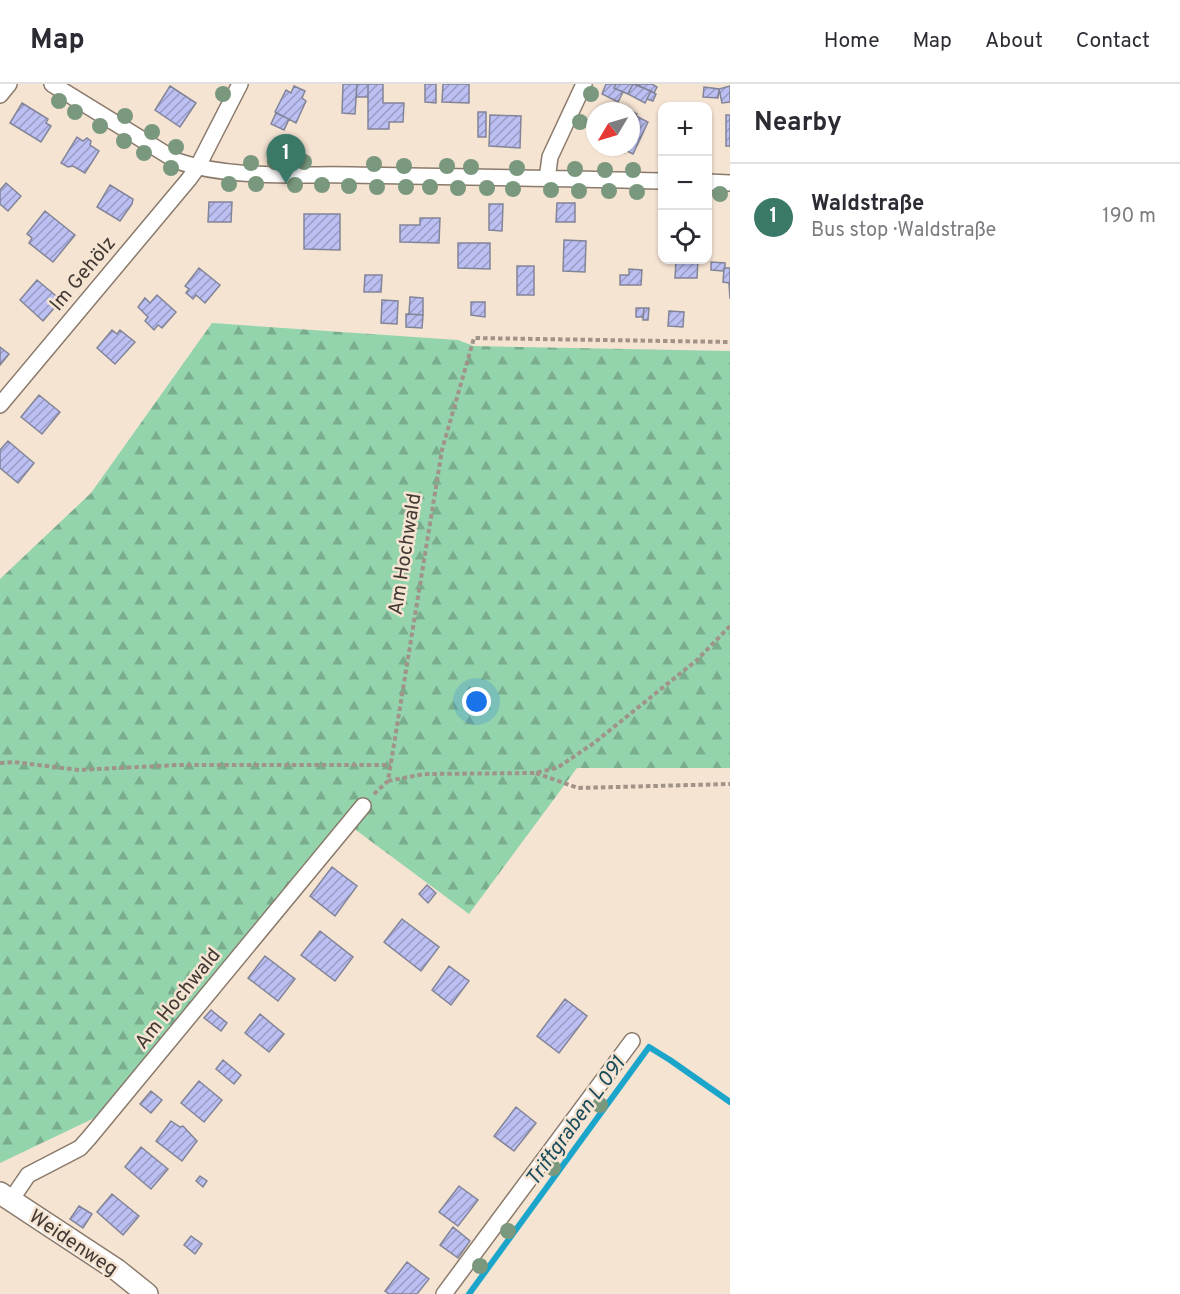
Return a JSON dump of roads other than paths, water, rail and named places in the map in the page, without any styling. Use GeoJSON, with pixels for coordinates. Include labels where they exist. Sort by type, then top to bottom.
{"type":"FeatureCollection","features":[{"type":"Feature","properties":{"kind":"street"},"geometry":{"type":"LineString","coordinates":[[0,95],[9,84]]}},
{"type":"Feature","properties":{"kind":"street"},"geometry":{"type":"LineString","coordinates":[[52,84],[177,161],[197,168],[240,172],[658,181]]}},
{"type":"Feature","properties":{"kind":"street","name":"Im Gehölz"},"geometry":{"type":"LineString","coordinates":[[0,405],[197,168],[240,84]]}},
{"type":"Feature","properties":{"kind":"street"},"geometry":{"type":"LineString","coordinates":[[547,179],[550,157],[584,84]]}},
{"type":"Feature","properties":{"kind":"street"},"geometry":{"type":"LineString","coordinates":[[712,182],[730,183]]}},
{"type":"Feature","properties":{"kind":"street","name":"Am Hochwald"},"geometry":{"type":"LineString","coordinates":[[5,1197],[28,1175],[80,1148],[363,806]]}},
{"type":"Feature","properties":{"kind":"street"},"geometry":{"type":"LineString","coordinates":[[444,1294],[632,1041]]}},
{"type":"Feature","properties":{"kind":"street","name":"Weidenweg"},"geometry":{"type":"LineString","coordinates":[[5,1197],[141,1292]]}},
{"type":"Feature","properties":{"kind":"waterway","name":"Triftgraben L 091"},"geometry":{"type":"LineString","coordinates":[[469,1294],[649,1047],[730,1102]]}},
{"type":"Feature","properties":{"kind":"place","name":"Waldstraße"},"geometry":{"type":"Point","coordinates":[286,184]}}]}
